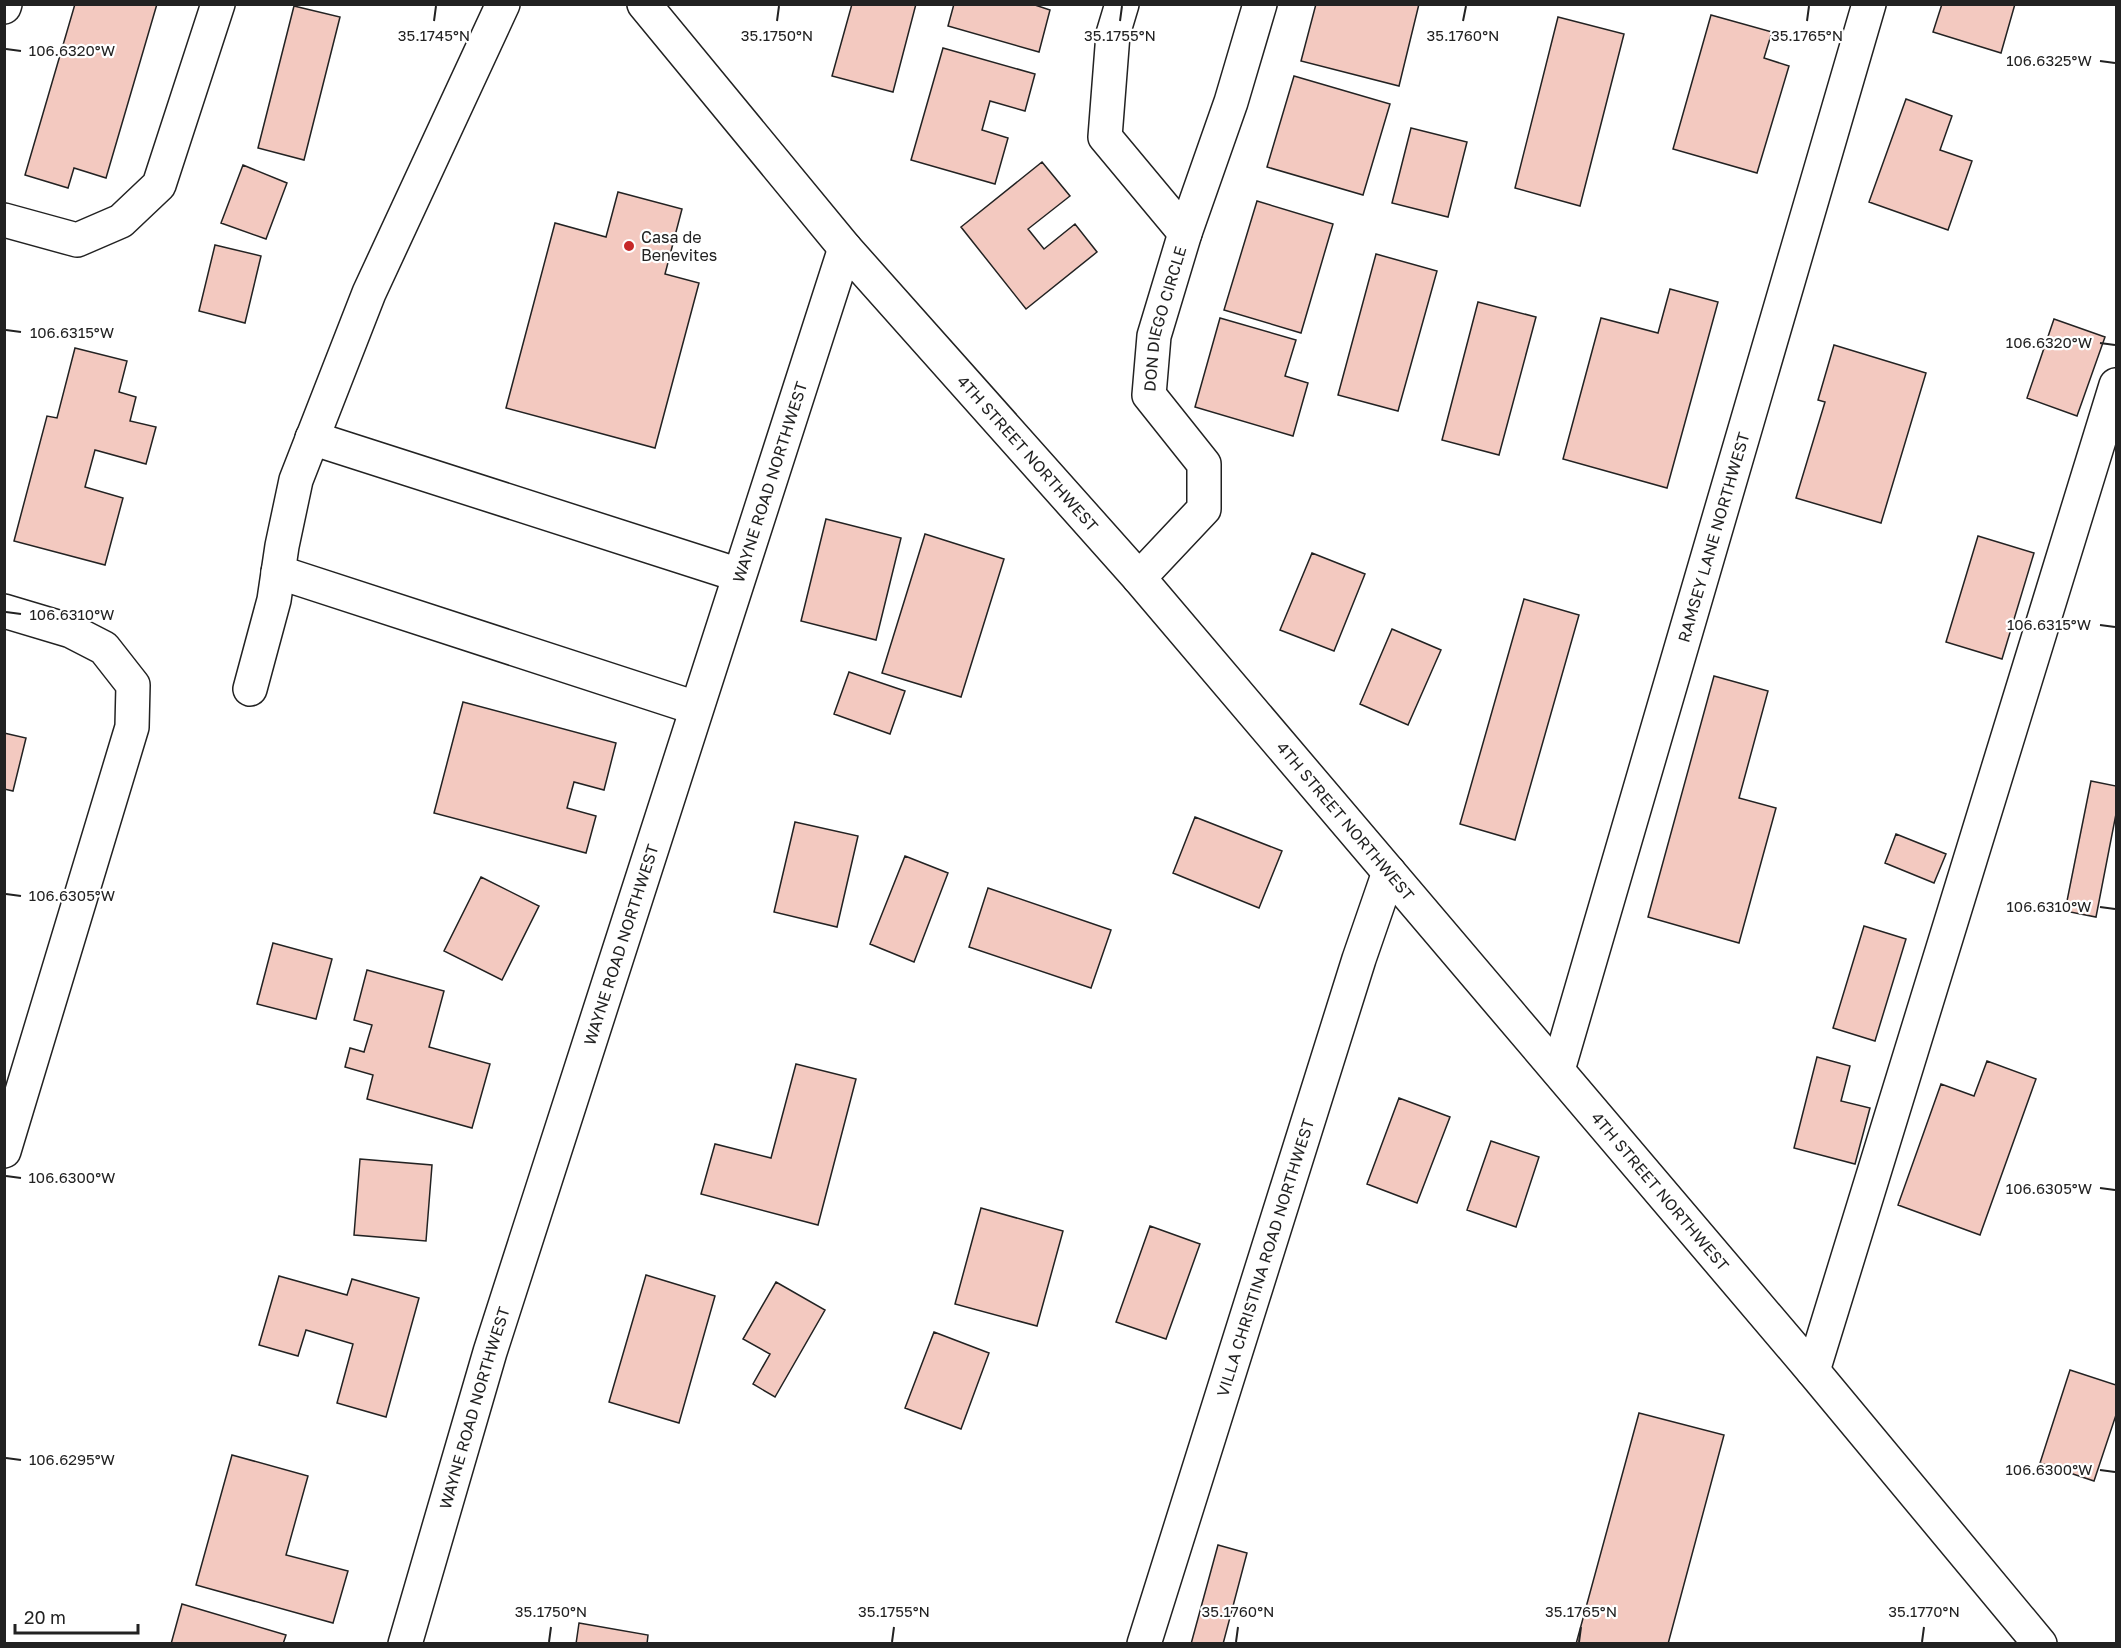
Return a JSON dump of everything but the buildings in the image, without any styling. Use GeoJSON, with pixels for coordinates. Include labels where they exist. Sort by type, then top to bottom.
{"type":"FeatureCollection","features":[{"type":"Feature","properties":{"kind":"street"},"geometry":{"type":"LineString","coordinates":[[4,220],[77,240],[121,221],[159,185],[218,4]]}},
{"type":"Feature","properties":{"kind":"street"},"geometry":{"type":"LineString","coordinates":[[250,689],[274,600],[296,480],[369,293],[503,4]]}},
{"type":"Feature","properties":{"kind":"street","name":"4TH STREET NORTHWEST"},"geometry":{"type":"LineString","coordinates":[[644,4],[845,248],[1139,578],[1813,1371],[2040,1644]]}},
{"type":"Feature","properties":{"kind":"street","name":"DON DIEGO CIRCLE"},"geometry":{"type":"LineString","coordinates":[[1122,4],[1113,34],[1105,137],[1185,233]]}},
{"type":"Feature","properties":{"kind":"street","name":"DON DIEGO CIRCLE"},"geometry":{"type":"LineString","coordinates":[[1139,578],[1204,509],[1203,464],[1149,394],[1154,336],[1185,233],[1231,102],[1260,4]]}},
{"type":"Feature","properties":{"kind":"street","name":"RAMSEY LANE NORTHWEST"},"geometry":{"type":"LineString","coordinates":[[1558,1070],[1869,4]]}},
{"type":"Feature","properties":{"kind":"street","name":"WAYNE ROAD NORTHWEST"},"geometry":{"type":"LineString","coordinates":[[405,1644],[490,1352],[845,248]]}},
{"type":"Feature","properties":{"kind":"street"},"geometry":{"type":"LineString","coordinates":[[1813,1371],[2116,385]]}},
{"type":"Feature","properties":{"kind":"street"},"geometry":{"type":"LineString","coordinates":[[312,438],[739,575]]}},
{"type":"Feature","properties":{"kind":"street"},"geometry":{"type":"LineString","coordinates":[[278,572],[696,708]]}},
{"type":"Feature","properties":{"kind":"street"},"geometry":{"type":"LineString","coordinates":[[4,611],[71,631],[104,648],[133,685],[132,727],[4,1152]]}},
{"type":"Feature","properties":{"kind":"street","name":"VILLA CHRISTINA ROAD NORTHWEST"},"geometry":{"type":"LineString","coordinates":[[1144,1644],[1359,959],[1389,872]]}},
{"type":"Feature","properties":{"kind":"place","name":"Casa de Benevites"},"geometry":{"type":"Point","coordinates":[629,246]}}]}
